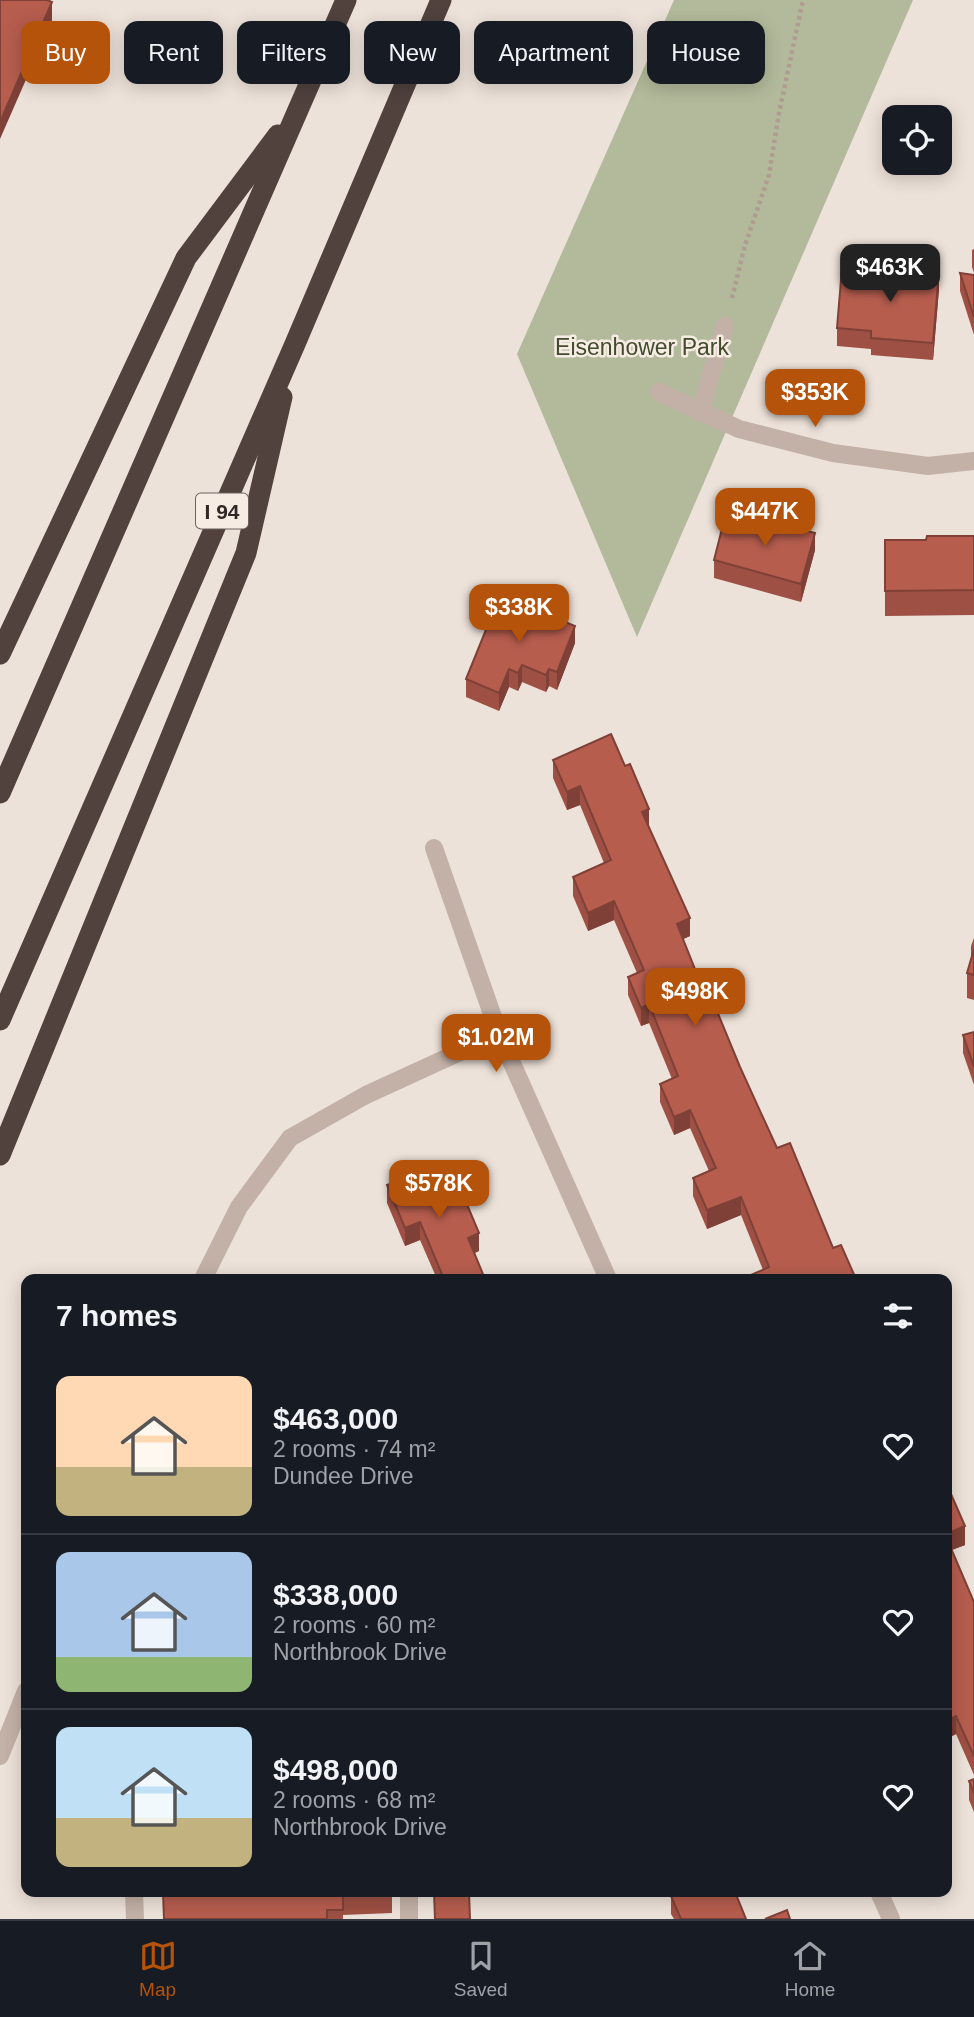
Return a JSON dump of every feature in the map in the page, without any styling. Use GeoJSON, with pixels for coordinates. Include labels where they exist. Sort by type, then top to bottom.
{"type":"FeatureCollection","features":[{"type":"Feature","properties":{"kind":"highway"},"geometry":{"type":"LineString","coordinates":[[0,793],[346,0]]}},
{"type":"Feature","properties":{"kind":"highway","name":"I 94"},"geometry":{"type":"LineString","coordinates":[[0,1020],[295,344],[441,0]]}},
{"type":"Feature","properties":{"kind":"highway"},"geometry":{"type":"LineString","coordinates":[[0,654],[186,258],[300,106]]}},
{"type":"Feature","properties":{"kind":"highway"},"geometry":{"type":"LineString","coordinates":[[0,1155],[246,553],[295,344]]}},
{"type":"Feature","properties":{"kind":"street"},"geometry":{"type":"LineString","coordinates":[[700,413],[725,326]]}},
{"type":"Feature","properties":{"kind":"street"},"geometry":{"type":"LineString","coordinates":[[659,392],[739,429],[833,453],[928,466],[974,461]]}},
{"type":"Feature","properties":{"kind":"street"},"geometry":{"type":"LineString","coordinates":[[434,848],[499,1034],[606,1274]]}},
{"type":"Feature","properties":{"kind":"street"},"geometry":{"type":"LineString","coordinates":[[205,1274],[239,1207],[290,1138],[366,1095],[499,1034]]}},
{"type":"Feature","properties":{"kind":"street"},"geometry":{"type":"LineString","coordinates":[[0,1756],[21,1704]]}},
{"type":"Feature","properties":{"kind":"street"},"geometry":{"type":"LineString","coordinates":[[134,1897],[135,1919]]}},
{"type":"Feature","properties":{"kind":"street"},"geometry":{"type":"LineString","coordinates":[[409,1897],[409,1919]]}},
{"type":"Feature","properties":{"kind":"street"},"geometry":{"type":"LineString","coordinates":[[880,1897],[891,1919]]}},
{"type":"Feature","properties":{"kind":"path"},"geometry":{"type":"LineString","coordinates":[[725,326],[745,245],[769,174],[803,0]]}},
{"type":"Feature","properties":{"kind":"green space","name":"Eisenhower Park"},"geometry":{"type":"Polygon","coordinates":[[[674,0],[913,0],[637,637],[517,354],[647,61],[647,84],[765,84],[765,21],[665,21],[674,0]]]}},
{"type":"Feature","properties":{"kind":"building"},"geometry":{"type":"Polygon","coordinates":[[[0,0],[52,2],[44,21],[21,21],[21,74],[0,122],[0,0]]]}},
{"type":"Feature","properties":{"kind":"building"},"geometry":{"type":"Polygon","coordinates":[[[842,268],[902,273],[903,268],[939,271],[933,343],[871,338],[871,331],[837,328],[842,268]]]}},
{"type":"Feature","properties":{"kind":"building"},"geometry":{"type":"Polygon","coordinates":[[[960,273],[974,275],[974,317],[960,273]]]}},
{"type":"Feature","properties":{"kind":"building"},"geometry":{"type":"Polygon","coordinates":[[[726,513],[762,523],[763,519],[815,533],[801,584],[714,560],[726,513]]]}},
{"type":"Feature","properties":{"kind":"building"},"geometry":{"type":"Polygon","coordinates":[[[927,536],[974,536],[974,590],[885,591],[885,540],[926,540],[927,536]]]}},
{"type":"Feature","properties":{"kind":"building"},"geometry":{"type":"Polygon","coordinates":[[[500,595],[575,626],[557,672],[549,669],[546,675],[522,665],[518,673],[509,669],[499,693],[466,679],[500,595]]]}},
{"type":"Feature","properties":{"kind":"building"},"geometry":{"type":"Polygon","coordinates":[[[611,734],[625,766],[630,764],[649,809],[642,812],[690,918],[677,924],[701,984],[705,982],[777,1148],[790,1143],[833,1248],[841,1245],[854,1274],[753,1274],[769,1267],[741,1197],[707,1210],[693,1178],[716,1168],[690,1110],[674,1117],[660,1084],[678,1076],[649,1004],[641,1008],[628,977],[644,970],[614,901],[588,913],[573,877],[611,860],[580,786],[567,792],[553,760],[611,734]]]}},
{"type":"Feature","properties":{"kind":"building"},"geometry":{"type":"Polygon","coordinates":[[[974,949],[974,975],[967,973],[974,949]]]}},
{"type":"Feature","properties":{"kind":"building"},"geometry":{"type":"Polygon","coordinates":[[[974,1032],[974,1067],[963,1035],[974,1032]]]}},
{"type":"Feature","properties":{"kind":"building"},"geometry":{"type":"Polygon","coordinates":[[[438,1163],[447,1185],[454,1182],[463,1203],[466,1202],[479,1233],[468,1238],[483,1274],[442,1274],[420,1222],[405,1228],[387,1185],[438,1163]]]}},
{"type":"Feature","properties":{"kind":"building"},"geometry":{"type":"Polygon","coordinates":[[[952,1496],[965,1526],[952,1532],[952,1496]]]}},
{"type":"Feature","properties":{"kind":"building"},"geometry":{"type":"Polygon","coordinates":[[[952,1551],[974,1602],[974,1756],[956,1716],[952,1718],[952,1551]]]}},
{"type":"Feature","properties":{"kind":"building"},"geometry":{"type":"Polygon","coordinates":[[[974,1779],[974,1793],[969,1781],[974,1779]]]}},
{"type":"Feature","properties":{"kind":"building"},"geometry":{"type":"Polygon","coordinates":[[[163,1897],[343,1897],[343,1910],[327,1910],[327,1919],[164,1919],[163,1897]]]}},
{"type":"Feature","properties":{"kind":"building"},"geometry":{"type":"Polygon","coordinates":[[[434,1897],[469,1897],[470,1919],[435,1919],[434,1897]]]}},
{"type":"Feature","properties":{"kind":"building"},"geometry":{"type":"Polygon","coordinates":[[[671,1897],[737,1897],[746,1919],[681,1919],[671,1897]]]}},
{"type":"Feature","properties":{"kind":"building"},"geometry":{"type":"Polygon","coordinates":[[[787,1910],[790,1919],[765,1919],[787,1910]]]}}]}
